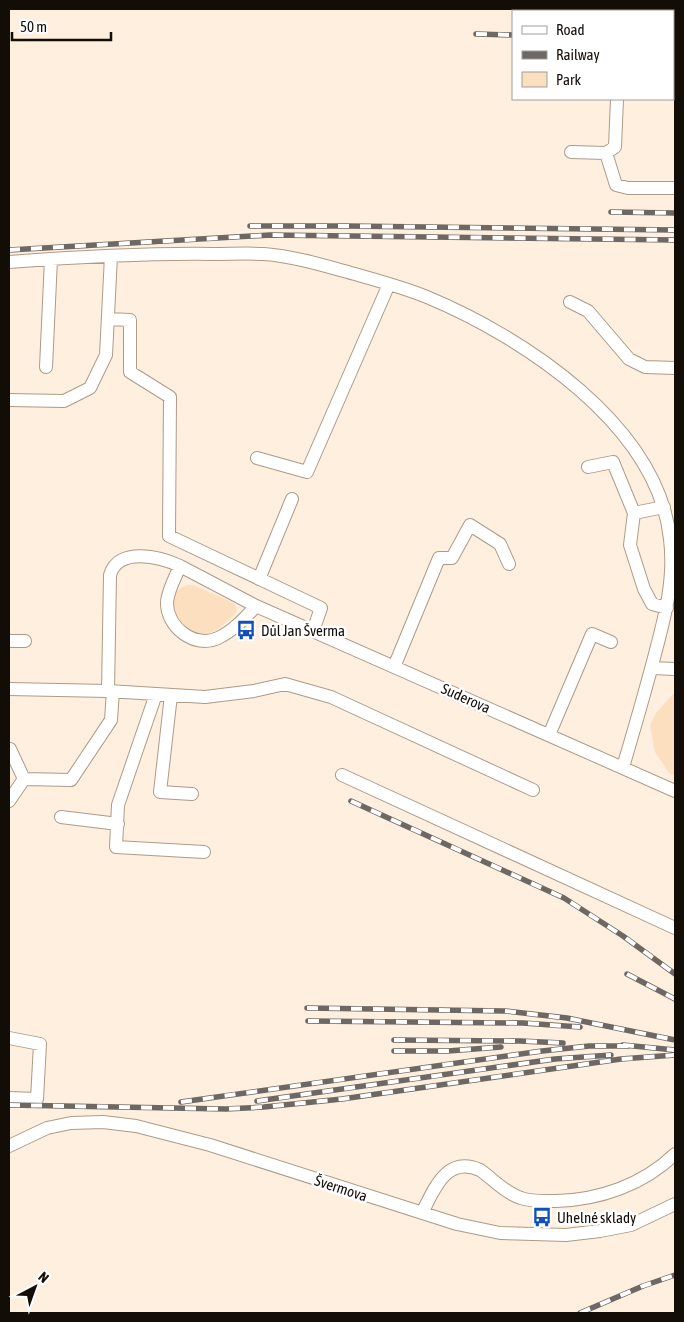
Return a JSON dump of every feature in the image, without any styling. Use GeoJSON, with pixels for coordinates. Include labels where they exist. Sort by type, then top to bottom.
{"type":"FeatureCollection","features":[{"type":"Feature","properties":{"kind":"street"},"geometry":{"type":"LineString","coordinates":[[571,152],[606,153],[615,147],[617,100]]}},
{"type":"Feature","properties":{"kind":"street"},"geometry":{"type":"LineString","coordinates":[[606,153],[616,185],[628,188],[675,188]]}},
{"type":"Feature","properties":{"kind":"street"},"geometry":{"type":"LineString","coordinates":[[9,262],[112,256],[266,254],[324,266],[389,284],[428,298],[488,327],[567,378],[599,408],[644,462],[664,507],[670,536],[672,561],[669,613],[623,768]]}},
{"type":"Feature","properties":{"kind":"street"},"geometry":{"type":"LineString","coordinates":[[9,400],[64,400],[90,388],[106,355],[112,256]]}},
{"type":"Feature","properties":{"kind":"street"},"geometry":{"type":"LineString","coordinates":[[46,367],[51,259]]}},
{"type":"Feature","properties":{"kind":"street"},"geometry":{"type":"LineString","coordinates":[[257,458],[306,472],[389,284]]}},
{"type":"Feature","properties":{"kind":"street"},"geometry":{"type":"LineString","coordinates":[[570,302],[588,311],[629,359],[645,367],[675,368]]}},
{"type":"Feature","properties":{"kind":"street"},"geometry":{"type":"LineString","coordinates":[[108,319],[130,320],[130,372],[170,397],[169,536],[321,608],[313,631]]}},
{"type":"Feature","properties":{"kind":"street"},"geometry":{"type":"LineString","coordinates":[[588,467],[613,462],[634,513],[630,544],[644,590],[652,604],[669,613]]}},
{"type":"Feature","properties":{"kind":"street"},"geometry":{"type":"LineString","coordinates":[[259,579],[292,498]]}},
{"type":"Feature","properties":{"kind":"street"},"geometry":{"type":"LineString","coordinates":[[634,513],[664,507]]}},
{"type":"Feature","properties":{"kind":"street"},"geometry":{"type":"LineString","coordinates":[[394,667],[439,558],[452,558],[470,525],[500,544],[509,564]]}},
{"type":"Feature","properties":{"kind":"street"},"geometry":{"type":"LineString","coordinates":[[194,548],[169,591],[167,608],[173,623],[188,636],[203,641],[217,638],[240,623],[256,606]]}},
{"type":"Feature","properties":{"kind":"street","name":"Suderova"},"geometry":{"type":"LineString","coordinates":[[111,691],[110,575],[116,564],[127,558],[136,556],[154,558],[165,560],[184,568],[256,606],[675,791]]}},
{"type":"Feature","properties":{"kind":"street"},"geometry":{"type":"LineString","coordinates":[[549,735],[592,634],[611,642]]}},
{"type":"Feature","properties":{"kind":"street"},"geometry":{"type":"LineString","coordinates":[[9,641],[25,641]]}},
{"type":"Feature","properties":{"kind":"street"},"geometry":{"type":"LineString","coordinates":[[652,668],[675,669]]}},
{"type":"Feature","properties":{"kind":"street"},"geometry":{"type":"LineString","coordinates":[[9,689],[111,691],[206,697],[254,691],[285,684],[331,697],[533,790]]}},
{"type":"Feature","properties":{"kind":"street"},"geometry":{"type":"LineString","coordinates":[[24,779],[71,780],[111,720],[111,691]]}},
{"type":"Feature","properties":{"kind":"street"},"geometry":{"type":"LineString","coordinates":[[156,694],[118,805],[116,847],[204,852]]}},
{"type":"Feature","properties":{"kind":"street"},"geometry":{"type":"LineString","coordinates":[[172,695],[160,792],[192,794]]}},
{"type":"Feature","properties":{"kind":"street"},"geometry":{"type":"LineString","coordinates":[[9,749],[24,779]]}},
{"type":"Feature","properties":{"kind":"street"},"geometry":{"type":"LineString","coordinates":[[342,775],[675,928]]}},
{"type":"Feature","properties":{"kind":"street"},"geometry":{"type":"LineString","coordinates":[[9,801],[24,779]]}},
{"type":"Feature","properties":{"kind":"street"},"geometry":{"type":"LineString","coordinates":[[61,817],[118,824]]}},
{"type":"Feature","properties":{"kind":"street"},"geometry":{"type":"LineString","coordinates":[[9,1038],[40,1044],[37,1099],[9,1098]]}},
{"type":"Feature","properties":{"kind":"street","name":"Švermova"},"geometry":{"type":"LineString","coordinates":[[9,1146],[47,1128],[71,1123],[103,1122],[136,1126],[210,1145],[457,1224],[500,1233],[566,1235],[631,1224],[675,1204]]}},
{"type":"Feature","properties":{"kind":"street"},"geometry":{"type":"LineString","coordinates":[[422,1213],[439,1180],[460,1166],[474,1167],[480,1170],[510,1193],[520,1198],[534,1201],[573,1201],[602,1196],[619,1189],[654,1171],[675,1154]]}},
{"type":"Feature","properties":{"kind":"shaded area"},"geometry":{"type":"Polygon","coordinates":[[[9,9],[675,9],[675,1313],[9,1313],[9,9]]]}},
{"type":"Feature","properties":{"kind":"green space"},"geometry":{"type":"Polygon","coordinates":[[[188,585],[193,585],[230,601],[235,604],[237,611],[225,623],[210,633],[198,633],[188,629],[180,620],[175,610],[174,599],[178,590],[188,585]]]}},
{"type":"Feature","properties":{"kind":"green space"},"geometry":{"type":"Polygon","coordinates":[[[675,692],[675,776],[669,773],[655,752],[650,725],[656,713],[675,692]]]}},
{"type":"Feature","properties":{"kind":"railway"},"geometry":{"type":"LineString","coordinates":[[657,10],[661,9]]}},
{"type":"Feature","properties":{"kind":"railway"},"geometry":{"type":"LineString","coordinates":[[476,34],[512,35]]}},
{"type":"Feature","properties":{"kind":"railway"},"geometry":{"type":"LineString","coordinates":[[611,212],[675,213]]}},
{"type":"Feature","properties":{"kind":"railway"},"geometry":{"type":"LineString","coordinates":[[250,226],[675,230]]}},
{"type":"Feature","properties":{"kind":"railway"},"geometry":{"type":"LineString","coordinates":[[9,250],[270,235],[675,240]]}},
{"type":"Feature","properties":{"kind":"railway"},"geometry":{"type":"LineString","coordinates":[[351,801],[564,898],[623,936],[675,974]]}},
{"type":"Feature","properties":{"kind":"railway"},"geometry":{"type":"LineString","coordinates":[[627,974],[675,999]]}},
{"type":"Feature","properties":{"kind":"railway"},"geometry":{"type":"LineString","coordinates":[[307,1008],[505,1011],[567,1018],[675,1040]]}},
{"type":"Feature","properties":{"kind":"railway"},"geometry":{"type":"LineString","coordinates":[[308,1021],[523,1023],[580,1027]]}},
{"type":"Feature","properties":{"kind":"railway"},"geometry":{"type":"LineString","coordinates":[[394,1040],[563,1043]]}},
{"type":"Feature","properties":{"kind":"railway"},"geometry":{"type":"LineString","coordinates":[[623,1045],[675,1050]]}},
{"type":"Feature","properties":{"kind":"railway"},"geometry":{"type":"LineString","coordinates":[[181,1102],[542,1051],[589,1046],[629,1046]]}},
{"type":"Feature","properties":{"kind":"railway"},"geometry":{"type":"LineString","coordinates":[[394,1051],[448,1051],[501,1047]]}},
{"type":"Feature","properties":{"kind":"railway"},"geometry":{"type":"LineString","coordinates":[[257,1101],[555,1059],[611,1055]]}},
{"type":"Feature","properties":{"kind":"railway"},"geometry":{"type":"LineString","coordinates":[[9,1105],[226,1109],[264,1107],[342,1099],[621,1059],[675,1055]]}},
{"type":"Feature","properties":{"kind":"railway"},"geometry":{"type":"LineString","coordinates":[[580,1313],[643,1286],[675,1275]]}},
{"type":"Feature","properties":{"kind":"place","name":"Důl Jan Šverma"},"geometry":{"type":"Point","coordinates":[246,630]}},
{"type":"Feature","properties":{"kind":"place","name":"Uhelné sklady"},"geometry":{"type":"Point","coordinates":[542,1217]}}]}
